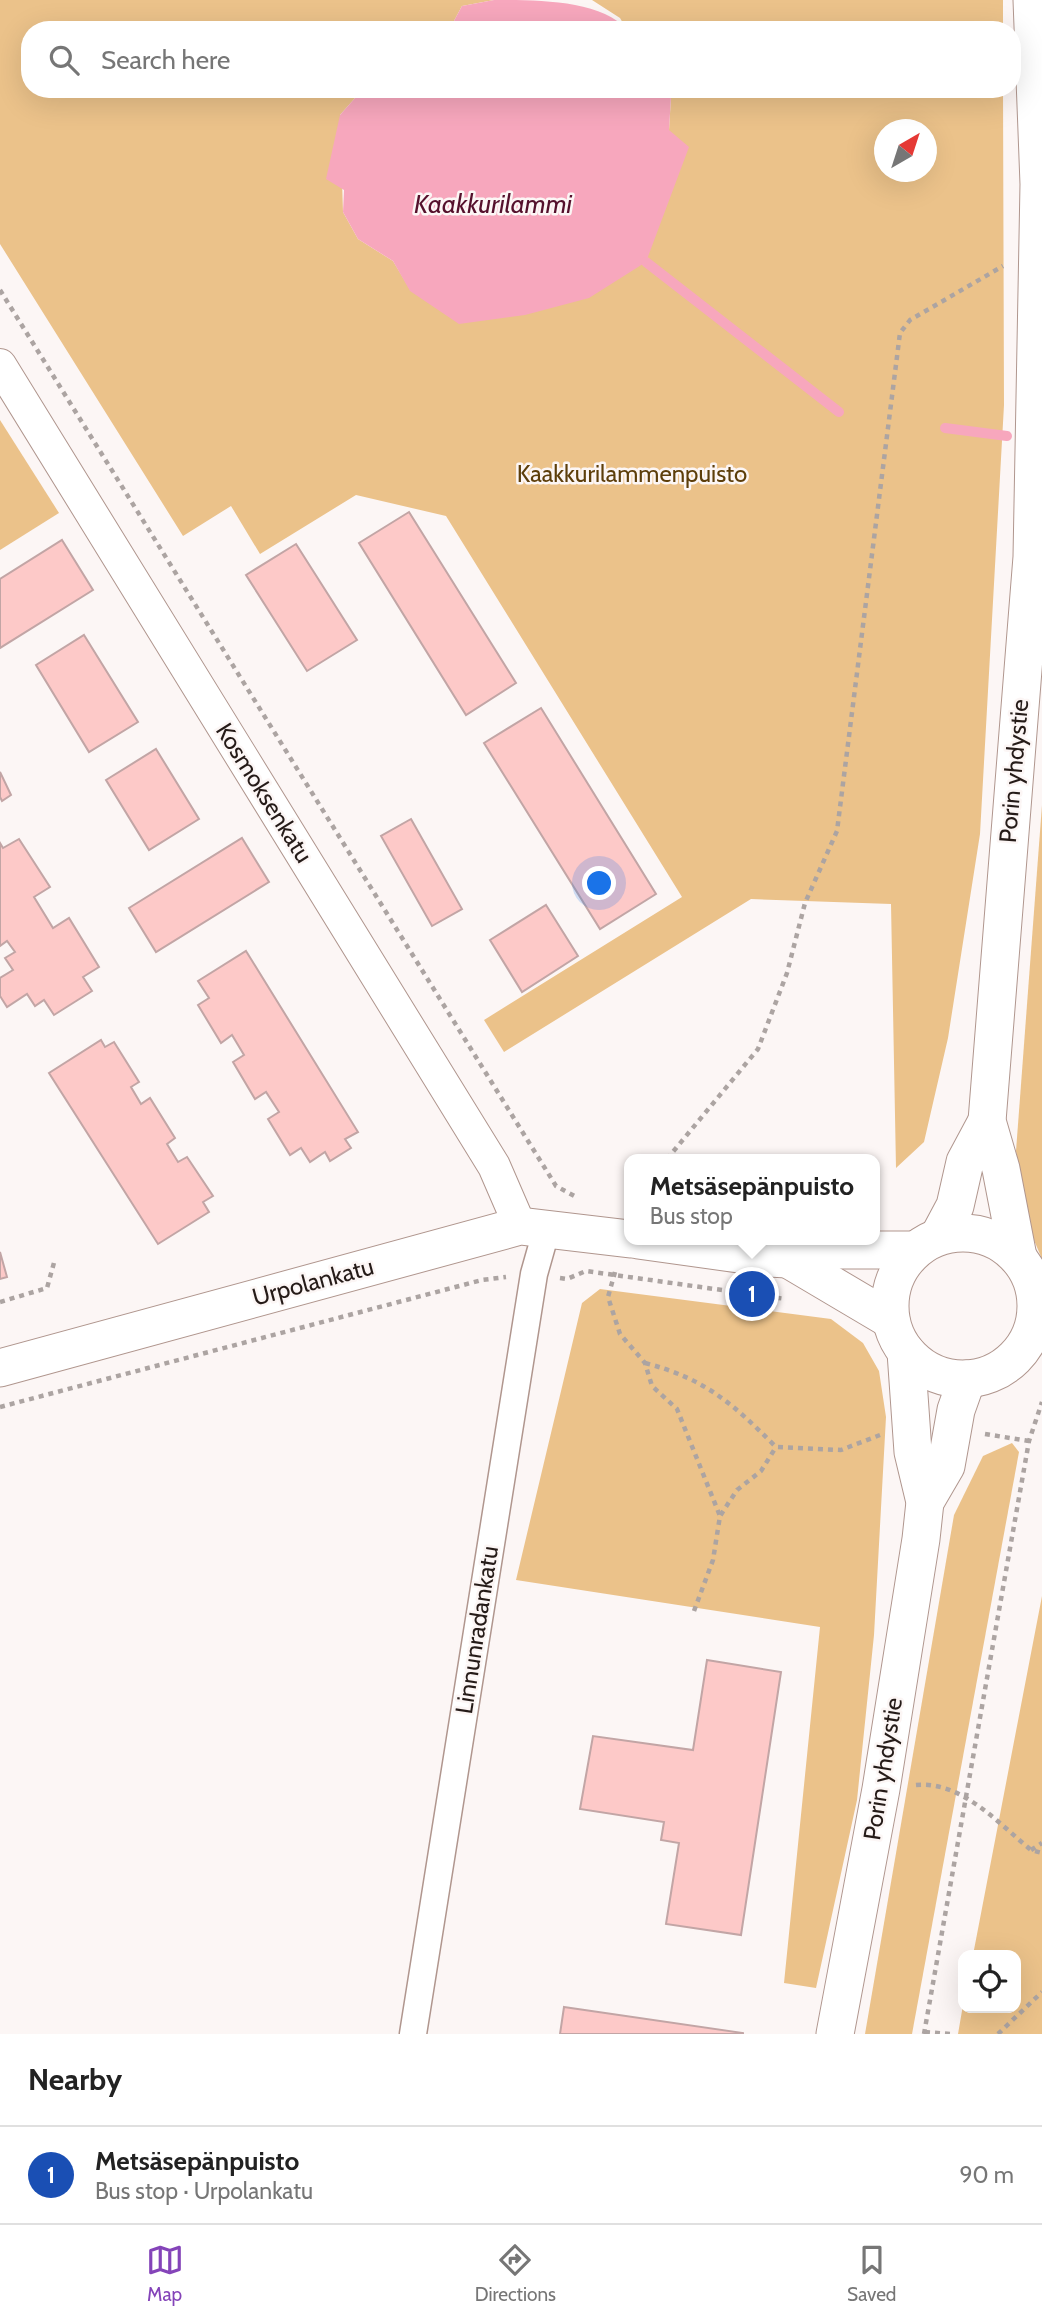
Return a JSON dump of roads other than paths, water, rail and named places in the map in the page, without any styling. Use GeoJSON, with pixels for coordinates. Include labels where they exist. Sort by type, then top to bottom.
{"type":"FeatureCollection","features":[{"type":"Feature","properties":{"kind":"main road","name":"Porin yhdystie"},"geometry":{"type":"LineString","coordinates":[[1018,1257],[1001,1169],[987,1121],[1032,557],[1038,232],[1032,0]]}},
{"type":"Feature","properties":{"kind":"main road","name":"Porin yhdystie"},"geometry":{"type":"LineString","coordinates":[[927,1243],[955,1206],[965,1162],[987,1121]]}},
{"type":"Feature","properties":{"kind":"main road","name":"Urpolankatu"},"geometry":{"type":"LineString","coordinates":[[0,1368],[533,1227],[586,1233],[620,1261]]}},
{"type":"Feature","properties":{"kind":"main road"},"geometry":{"type":"LineString","coordinates":[[677,1245],[788,1259],[828,1250],[927,1243],[967,1232],[985,1236],[1004,1244],[1018,1257],[1039,1298],[1026,1361],[967,1379],[935,1372],[899,1336],[788,1259]]}},
{"type":"Feature","properties":{"kind":"main road"},"geometry":{"type":"LineString","coordinates":[[899,1336],[894,1281],[927,1243]]}},
{"type":"Feature","properties":{"kind":"main road","name":"Porin yhdystie"},"geometry":{"type":"LineString","coordinates":[[899,1336],[913,1452],[925,1502]]}},
{"type":"Feature","properties":{"kind":"main road","name":"Porin yhdystie"},"geometry":{"type":"LineString","coordinates":[[835,2034],[881,1789],[925,1502],[946,1465],[956,1410],[967,1379]]}},
{"type":"Feature","properties":{"kind":"street","name":"Kosmoksenkatu"},"geometry":{"type":"LineString","coordinates":[[0,365],[533,1227]]}},
{"type":"Feature","properties":{"kind":"street","name":"Linnunradankatu"},"geometry":{"type":"LineString","coordinates":[[413,2034],[534,1274],[533,1227]]}},
{"type":"Feature","properties":{"kind":"water"},"geometry":{"type":"Polygon","coordinates":[[[494,0],[530,0],[586,7],[617,21],[454,21],[462,6],[494,0]]]}},
{"type":"Feature","properties":{"kind":"water","name":"Kaakkurilammi"},"geometry":{"type":"Polygon","coordinates":[[[355,98],[671,98],[669,130],[689,147],[646,262],[589,298],[525,315],[459,324],[410,291],[393,261],[358,239],[343,212],[344,190],[326,179],[340,115],[355,98]]]}},
{"type":"Feature","properties":{"kind":"waterway"},"geometry":{"type":"LineString","coordinates":[[646,262],[839,412]]}},
{"type":"Feature","properties":{"kind":"waterway"},"geometry":{"type":"LineString","coordinates":[[945,428],[1007,436]]}},
{"type":"Feature","properties":{"kind":"place","name":"Metsäsepänpuisto"},"geometry":{"type":"Point","coordinates":[752,1294]}},
{"type":"Feature","properties":{"kind":"park label","name":"Kaakkurilammenpuisto"},"geometry":{"type":"Point","coordinates":[632,474]}}]}
